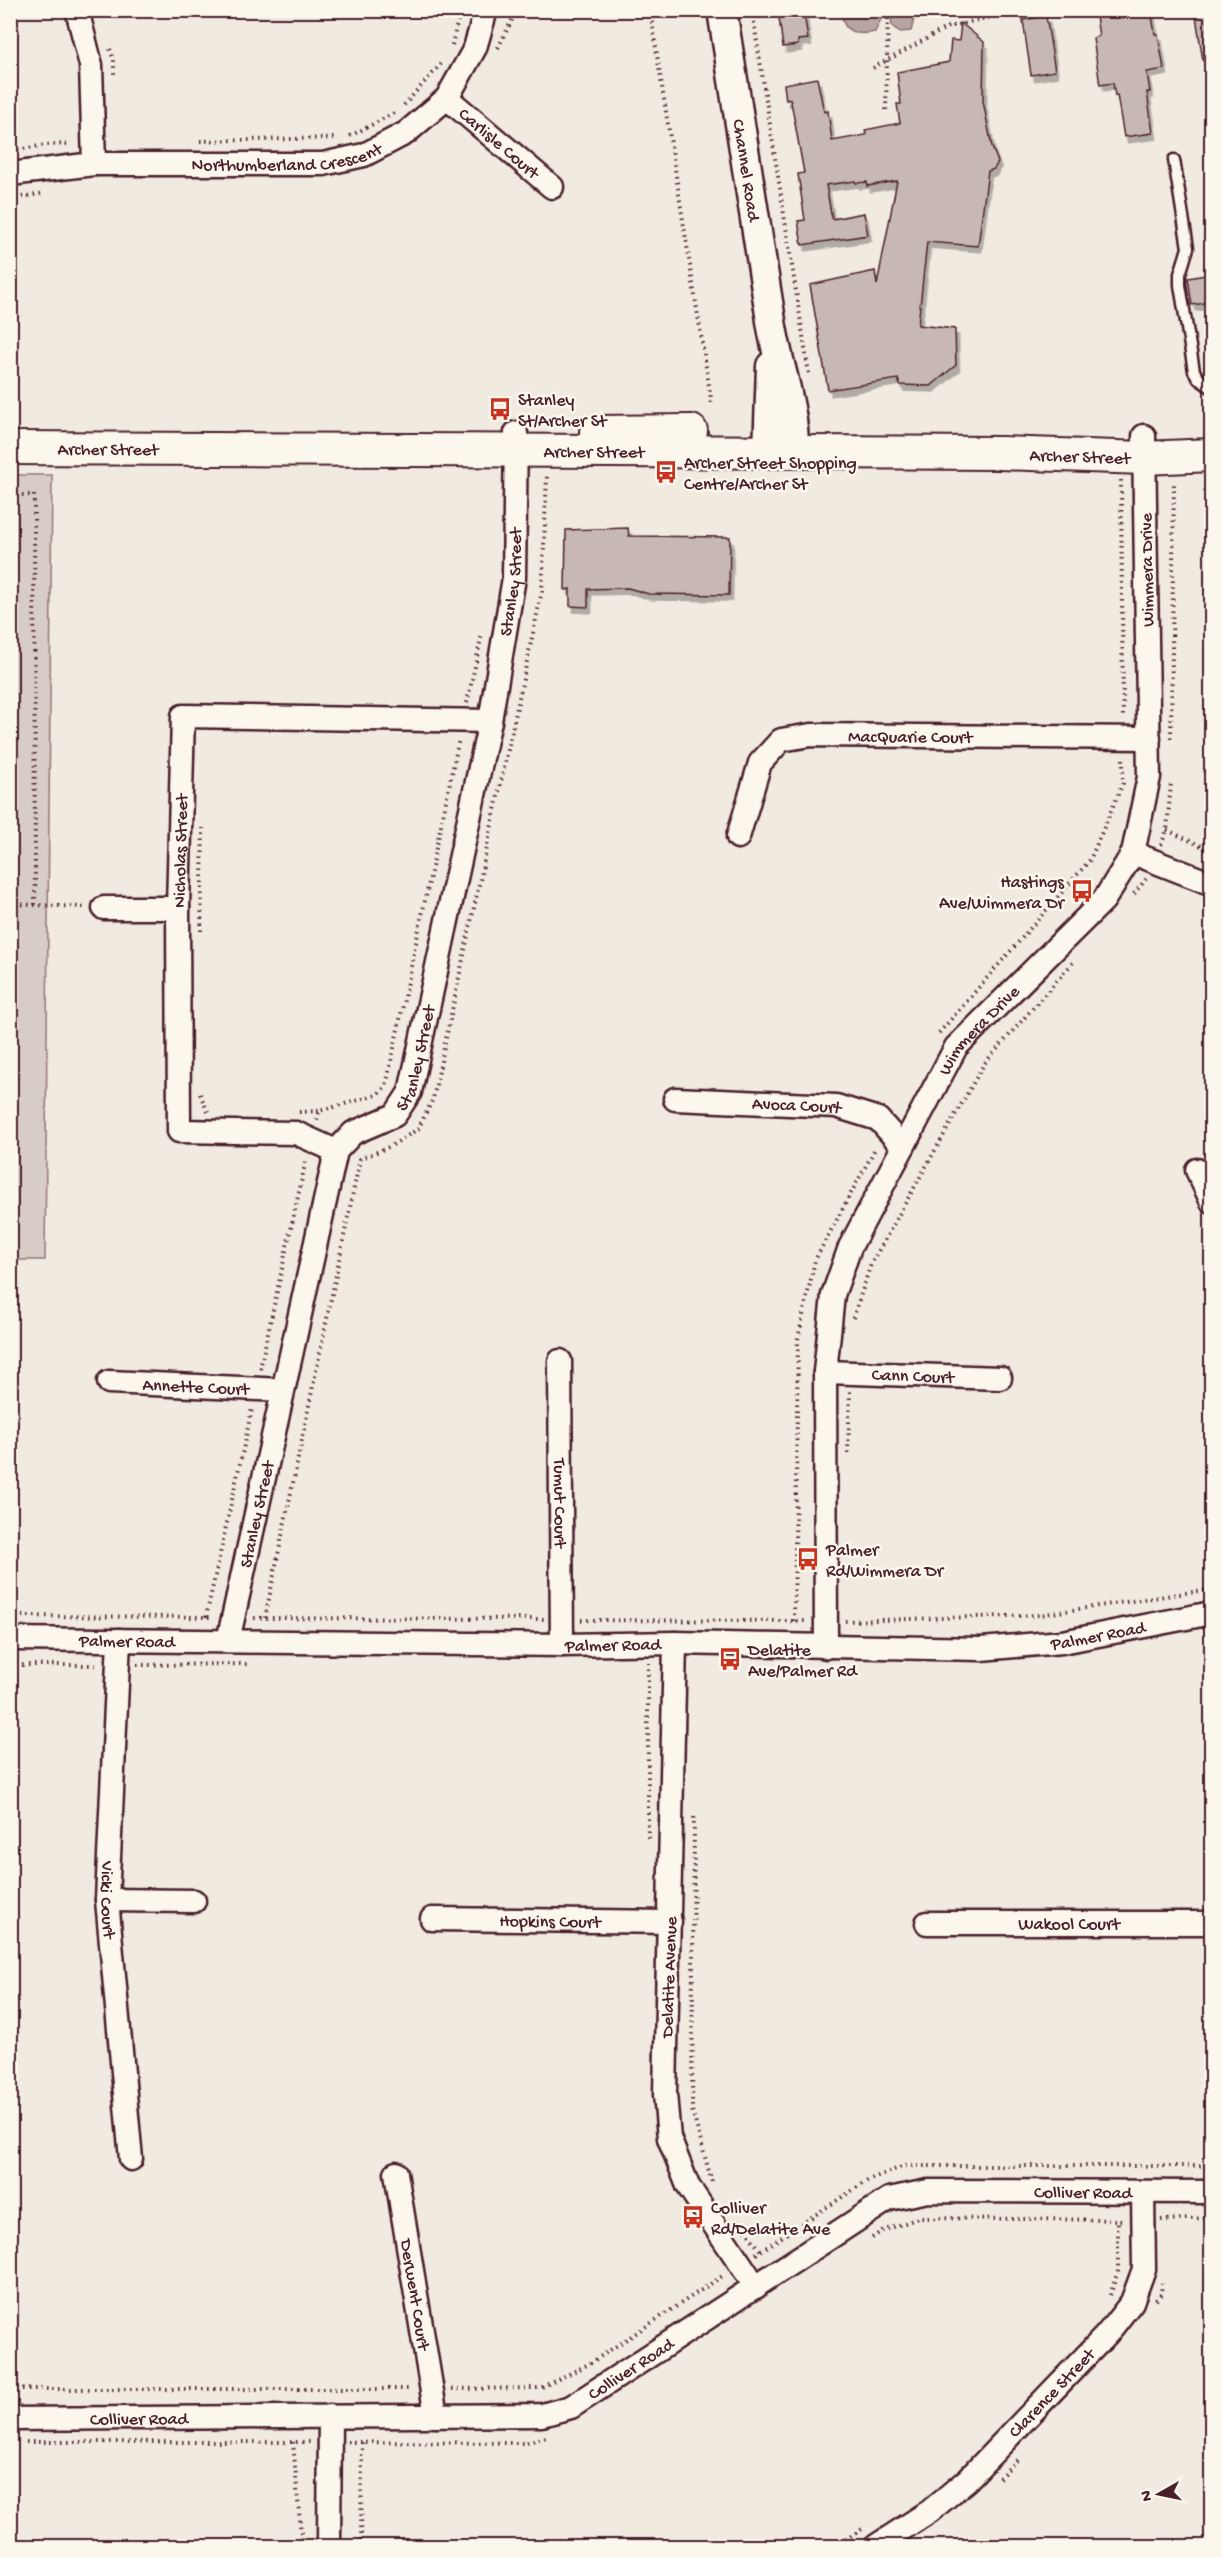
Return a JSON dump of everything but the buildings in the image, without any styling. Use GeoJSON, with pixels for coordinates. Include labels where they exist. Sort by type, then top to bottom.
{"type":"FeatureCollection","features":[{"type":"Feature","properties":{"kind":"main road","name":"Archer Street"},"geometry":{"type":"LineString","coordinates":[[10,430],[179,440],[1000,444],[1144,447],[1212,455]]}},
{"type":"Feature","properties":{"kind":"main road","name":"Archer Street"},"geometry":{"type":"LineString","coordinates":[[1144,447],[1212,435]]}},
{"type":"Feature","properties":{"kind":"main road","name":"Archer Street"},"geometry":{"type":"LineString","coordinates":[[10,448],[179,440]]}},
{"type":"Feature","properties":{"kind":"street"},"geometry":{"type":"LineString","coordinates":[[77,10],[91,65],[94,154]]}},
{"type":"Feature","properties":{"kind":"street","name":"Northumberland Crescent"},"geometry":{"type":"LineString","coordinates":[[10,174],[94,154],[323,164],[364,155],[406,133],[447,98],[475,48],[486,10]]}},
{"type":"Feature","properties":{"kind":"street","name":"Channel Road"},"geometry":{"type":"LineString","coordinates":[[722,10],[773,331],[781,442]]}},
{"type":"Feature","properties":{"kind":"street","name":"Carlisle Court"},"geometry":{"type":"LineString","coordinates":[[447,98],[552,187]]}},
{"type":"Feature","properties":{"kind":"street","name":"Stanley Street"},"geometry":{"type":"LineString","coordinates":[[228,1641],[336,1151],[353,1133],[395,1114],[410,1092],[490,721],[514,578],[516,443]]}},
{"type":"Feature","properties":{"kind":"street","name":"Wimmera Drive"},"geometry":{"type":"LineString","coordinates":[[826,1647],[838,1617],[825,1372],[833,1295],[850,1247],[956,1047],[1104,900],[1133,853],[1149,777],[1144,447]]}},
{"type":"Feature","properties":{"kind":"street","name":"Nicholas Street"},"geometry":{"type":"LineString","coordinates":[[336,1151],[296,1133],[179,1131],[178,908],[183,716],[490,721]]}},
{"type":"Feature","properties":{"kind":"street","name":"MacQuarie Court"},"geometry":{"type":"LineString","coordinates":[[738,837],[760,763],[781,740],[811,735],[1149,738]]}},
{"type":"Feature","properties":{"kind":"street"},"geometry":{"type":"LineString","coordinates":[[1133,853],[1212,884]]}},
{"type":"Feature","properties":{"kind":"street"},"geometry":{"type":"LineString","coordinates":[[104,908],[178,908]]}},
{"type":"Feature","properties":{"kind":"street","name":"Avoca Court"},"geometry":{"type":"LineString","coordinates":[[675,1099],[836,1106],[878,1119],[903,1147]]}},
{"type":"Feature","properties":{"kind":"street"},"geometry":{"type":"LineString","coordinates":[[1197,1170],[1212,1202]]}},
{"type":"Feature","properties":{"kind":"street","name":"Tumut Court"},"geometry":{"type":"LineString","coordinates":[[560,1361],[562,1645]]}},
{"type":"Feature","properties":{"kind":"street","name":"Cann Court"},"geometry":{"type":"LineString","coordinates":[[825,1372],[1000,1378]]}},
{"type":"Feature","properties":{"kind":"street","name":"Annette Court"},"geometry":{"type":"LineString","coordinates":[[109,1382],[282,1390]]}},
{"type":"Feature","properties":{"kind":"street","name":"Palmer Road"},"geometry":{"type":"LineString","coordinates":[[10,1639],[562,1645],[675,1643],[981,1649],[1050,1643],[1212,1613]]}},
{"type":"Feature","properties":{"kind":"street","name":"Vicki Court"},"geometry":{"type":"LineString","coordinates":[[119,1640],[107,1900],[131,2159]]}},
{"type":"Feature","properties":{"kind":"street","name":"Delatite Avenue"},"geometry":{"type":"LineString","coordinates":[[675,1643],[665,2094],[669,2138],[688,2186],[756,2287]]}},
{"type":"Feature","properties":{"kind":"street"},"geometry":{"type":"LineString","coordinates":[[107,1900],[194,1901]]}},
{"type":"Feature","properties":{"kind":"street","name":"Hopkins Court"},"geometry":{"type":"LineString","coordinates":[[432,1919],[670,1922]]}},
{"type":"Feature","properties":{"kind":"street","name":"Wakool Court"},"geometry":{"type":"LineString","coordinates":[[927,1923],[1212,1923]]}},
{"type":"Feature","properties":{"kind":"street","name":"Derwent Court"},"geometry":{"type":"LineString","coordinates":[[396,2173],[436,2416]]}},
{"type":"Feature","properties":{"kind":"street","name":"Colliver Road"},"geometry":{"type":"LineString","coordinates":[[10,2419],[542,2415],[571,2407],[880,2204],[908,2194],[928,2191],[1212,2192]]}},
{"type":"Feature","properties":{"kind":"street","name":"Clarence Street"},"geometry":{"type":"LineString","coordinates":[[870,2537],[930,2511],[967,2480],[1107,2334],[1132,2301],[1144,2269],[1143,2192]]}},
{"type":"Feature","properties":{"kind":"street"},"geometry":{"type":"LineString","coordinates":[[329,2547],[330,2416]]}},
{"type":"Feature","properties":{"kind":"lane"},"geometry":{"type":"LineString","coordinates":[[1174,160],[1188,248],[1180,274],[1180,285],[1194,371],[1212,388]]}},
{"type":"Feature","properties":{"kind":"path"},"geometry":{"type":"LineString","coordinates":[[450,54],[460,10]]}},
{"type":"Feature","properties":{"kind":"path"},"geometry":{"type":"LineString","coordinates":[[650,10],[712,405]]}},
{"type":"Feature","properties":{"kind":"path"},"geometry":{"type":"LineString","coordinates":[[752,10],[810,380]]}},
{"type":"Feature","properties":{"kind":"path"},"geometry":{"type":"LineString","coordinates":[[885,110],[888,10]]}},
{"type":"Feature","properties":{"kind":"path"},"geometry":{"type":"LineString","coordinates":[[873,68],[948,27],[1020,10]]}},
{"type":"Feature","properties":{"kind":"path"},"geometry":{"type":"LineString","coordinates":[[194,141],[346,138],[399,111],[443,62]]}},
{"type":"Feature","properties":{"kind":"path"},"geometry":{"type":"LineString","coordinates":[[71,133],[71,144]]}},
{"type":"Feature","properties":{"kind":"path"},"geometry":{"type":"LineString","coordinates":[[10,151],[45,145],[71,144],[94,154]]}},
{"type":"Feature","properties":{"kind":"path"},"geometry":{"type":"LineString","coordinates":[[1171,745],[1174,481]]}},
{"type":"Feature","properties":{"kind":"path"},"geometry":{"type":"LineString","coordinates":[[10,495],[34,495],[35,906]]}},
{"type":"Feature","properties":{"kind":"path"},"geometry":{"type":"LineString","coordinates":[[297,1112],[319,1111],[377,1095],[386,1086],[484,625]]}},
{"type":"Feature","properties":{"kind":"path"},"geometry":{"type":"LineString","coordinates":[[1133,894],[1149,876],[1167,830],[1171,781]]}},
{"type":"Feature","properties":{"kind":"path"},"geometry":{"type":"LineString","coordinates":[[201,939],[203,822]]}},
{"type":"Feature","properties":{"kind":"path"},"geometry":{"type":"LineString","coordinates":[[1167,830],[1212,850]]}},
{"type":"Feature","properties":{"kind":"path"},"geometry":{"type":"LineString","coordinates":[[10,904],[104,908]]}},
{"type":"Feature","properties":{"kind":"path"},"geometry":{"type":"LineString","coordinates":[[851,1322],[872,1264],[984,1064],[1078,957]]}},
{"type":"Feature","properties":{"kind":"path"},"geometry":{"type":"LineString","coordinates":[[198,1090],[208,1112],[220,1113]]}},
{"type":"Feature","properties":{"kind":"path"},"geometry":{"type":"LineString","coordinates":[[206,1617],[319,1111]]}},
{"type":"Feature","properties":{"kind":"path"},"geometry":{"type":"LineString","coordinates":[[848,1456],[850,1373]]}},
{"type":"Feature","properties":{"kind":"path"},"geometry":{"type":"LineString","coordinates":[[10,1616],[562,1619],[1040,1615],[1212,1589]]}},
{"type":"Feature","properties":{"kind":"path"},"geometry":{"type":"LineString","coordinates":[[694,1816],[692,2110],[713,2186]]}},
{"type":"Feature","properties":{"kind":"path"},"geometry":{"type":"LineString","coordinates":[[10,2389],[540,2388],[589,2364],[868,2180],[904,2166],[1212,2166]]}},
{"type":"Feature","properties":{"kind":"path"},"geometry":{"type":"LineString","coordinates":[[734,2214],[761,2251]]}},
{"type":"Feature","properties":{"kind":"path"},"geometry":{"type":"LineString","coordinates":[[1107,2304],[1118,2271],[1118,2220]]}},
{"type":"Feature","properties":{"kind":"path"},"geometry":{"type":"LineString","coordinates":[[293,2442],[302,2547]]}},
{"type":"Feature","properties":{"kind":"path"},"geometry":{"type":"LineString","coordinates":[[361,2547],[362,2442]]}},
{"type":"Feature","properties":{"kind":"path"},"geometry":{"type":"LineString","coordinates":[[835,2547],[870,2537]]}},
{"type":"Feature","properties":{"kind":"shaded area"},"geometry":{"type":"Polygon","coordinates":[[[842,11],[916,11],[911,31],[900,32],[892,26],[891,18],[882,17],[875,32],[856,33],[847,28],[842,18],[842,11]]]}},
{"type":"Feature","properties":{"kind":"shaded area"},"geometry":{"type":"Polygon","coordinates":[[[11,475],[52,475],[45,1260],[10,1260],[11,475]]]}},
{"type":"Feature","properties":{"kind":"place","name":"Stanley St/Archer St"},"geometry":{"type":"Point","coordinates":[500,409]}},
{"type":"Feature","properties":{"kind":"place","name":"Archer Street Shopping Centre/Archer St"},"geometry":{"type":"Point","coordinates":[666,472]}},
{"type":"Feature","properties":{"kind":"place","name":"Hastings Ave/Wimmera Dr"},"geometry":{"type":"Point","coordinates":[1082,891]}},
{"type":"Feature","properties":{"kind":"place","name":"Palmer Rd/Wimmera Dr"},"geometry":{"type":"Point","coordinates":[808,1559]}},
{"type":"Feature","properties":{"kind":"place","name":"Delatite Ave/Palmer Rd"},"geometry":{"type":"Point","coordinates":[730,1659]}},
{"type":"Feature","properties":{"kind":"place","name":"Colliver Rd/Delatite Ave"},"geometry":{"type":"Point","coordinates":[693,2217]}}]}
